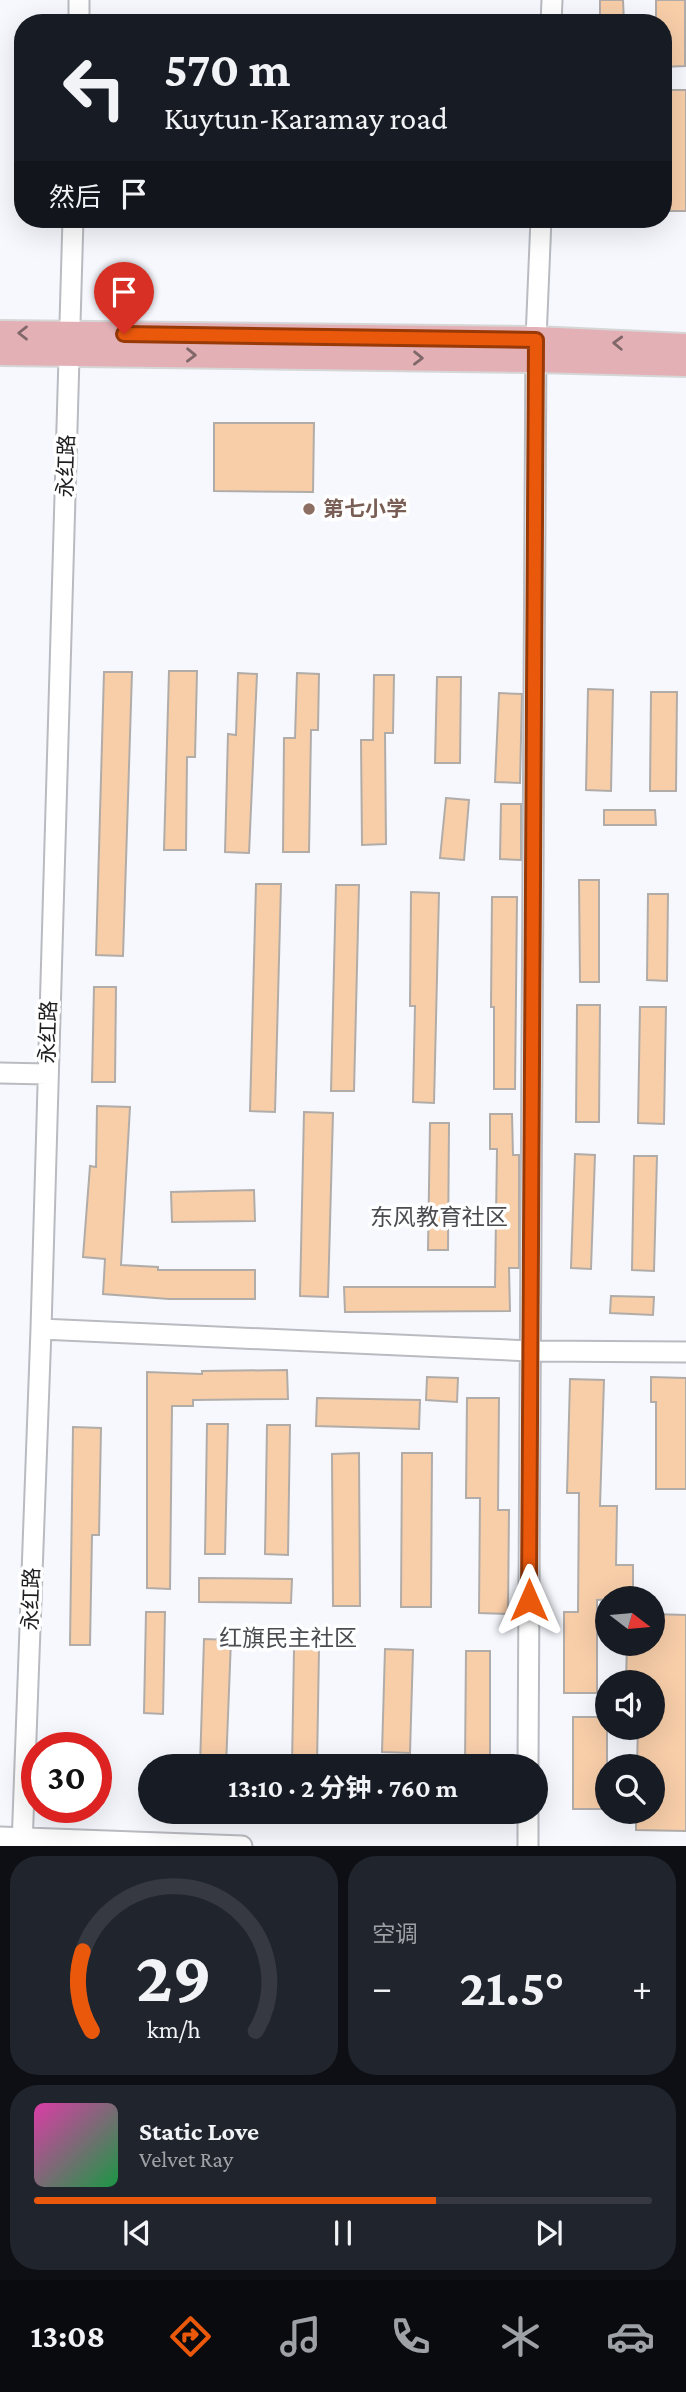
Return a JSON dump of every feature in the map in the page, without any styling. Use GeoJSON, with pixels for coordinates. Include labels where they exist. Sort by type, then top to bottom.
{"type":"FeatureCollection","features":[{"type":"Feature","properties":{"kind":"main road"},"geometry":{"type":"LineString","coordinates":[[0,333],[69,343],[536,350],[686,346]]}},
{"type":"Feature","properties":{"kind":"main road"},"geometry":{"type":"LineString","coordinates":[[0,353],[69,343]]}},
{"type":"Feature","properties":{"kind":"main road"},"geometry":{"type":"LineString","coordinates":[[536,350],[686,365]]}},
{"type":"Feature","properties":{"kind":"street","name":"永红路"},"geometry":{"type":"LineString","coordinates":[[22,1842],[41,1329],[73,228]]}},
{"type":"Feature","properties":{"kind":"street"},"geometry":{"type":"LineString","coordinates":[[528,1754],[536,350],[541,228]]}},
{"type":"Feature","properties":{"kind":"street"},"geometry":{"type":"LineString","coordinates":[[0,1073],[47,1074]]}},
{"type":"Feature","properties":{"kind":"street"},"geometry":{"type":"LineString","coordinates":[[41,1329],[530,1351],[686,1352]]}},
{"type":"Feature","properties":{"kind":"street"},"geometry":{"type":"LineString","coordinates":[[528,1824],[528,1846]]}},
{"type":"Feature","properties":{"kind":"street"},"geometry":{"type":"LineString","coordinates":[[0,1837],[22,1842],[242,1846]]}},
{"type":"Feature","properties":{"kind":"building"},"geometry":{"type":"Polygon","coordinates":[[[600,0],[623,0],[624,14],[600,14],[600,0]]]}},
{"type":"Feature","properties":{"kind":"building"},"geometry":{"type":"Polygon","coordinates":[[[656,0],[685,0],[685,66],[672,67],[672,14],[656,14],[656,0]]]}},
{"type":"Feature","properties":{"kind":"building"},"geometry":{"type":"Polygon","coordinates":[[[672,90],[686,90],[686,211],[672,211],[672,90]]]}},
{"type":"Feature","properties":{"kind":"building"},"geometry":{"type":"Polygon","coordinates":[[[214,423],[314,423],[313,492],[214,491],[214,423]]]}},
{"type":"Feature","properties":{"kind":"building"},"geometry":{"type":"Polygon","coordinates":[[[169,671],[197,671],[195,757],[187,757],[186,850],[164,850],[169,671]]]}},
{"type":"Feature","properties":{"kind":"building"},"geometry":{"type":"Polygon","coordinates":[[[104,672],[132,672],[123,956],[96,955],[104,672]]]}},
{"type":"Feature","properties":{"kind":"building"},"geometry":{"type":"Polygon","coordinates":[[[238,673],[257,674],[249,853],[225,852],[228,734],[236,735],[238,673]]]}},
{"type":"Feature","properties":{"kind":"building"},"geometry":{"type":"Polygon","coordinates":[[[297,673],[319,674],[318,730],[311,730],[309,852],[283,852],[284,738],[295,738],[297,673]]]}},
{"type":"Feature","properties":{"kind":"building"},"geometry":{"type":"Polygon","coordinates":[[[374,675],[394,675],[393,733],[385,733],[386,844],[362,845],[361,740],[373,740],[374,675]]]}},
{"type":"Feature","properties":{"kind":"building"},"geometry":{"type":"Polygon","coordinates":[[[437,677],[461,677],[460,763],[435,763],[437,677]]]}},
{"type":"Feature","properties":{"kind":"building"},"geometry":{"type":"Polygon","coordinates":[[[588,689],[613,690],[611,791],[586,790],[588,689]]]}},
{"type":"Feature","properties":{"kind":"building"},"geometry":{"type":"Polygon","coordinates":[[[651,692],[677,692],[676,791],[650,791],[651,692]]]}},
{"type":"Feature","properties":{"kind":"building"},"geometry":{"type":"Polygon","coordinates":[[[499,693],[522,694],[520,783],[495,782],[499,693]]]}},
{"type":"Feature","properties":{"kind":"building"},"geometry":{"type":"Polygon","coordinates":[[[446,798],[469,800],[464,860],[440,858],[446,798]]]}},
{"type":"Feature","properties":{"kind":"building"},"geometry":{"type":"Polygon","coordinates":[[[501,804],[521,804],[521,860],[500,859],[501,804]]]}},
{"type":"Feature","properties":{"kind":"building"},"geometry":{"type":"Polygon","coordinates":[[[604,810],[655,810],[656,825],[604,825],[604,810]]]}},
{"type":"Feature","properties":{"kind":"building"},"geometry":{"type":"Polygon","coordinates":[[[579,880],[599,880],[599,982],[580,982],[579,880]]]}},
{"type":"Feature","properties":{"kind":"building"},"geometry":{"type":"Polygon","coordinates":[[[256,884],[281,884],[275,1112],[250,1111],[256,884]]]}},
{"type":"Feature","properties":{"kind":"building"},"geometry":{"type":"Polygon","coordinates":[[[336,885],[359,885],[354,1091],[331,1091],[336,885]]]}},
{"type":"Feature","properties":{"kind":"building"},"geometry":{"type":"Polygon","coordinates":[[[411,892],[439,893],[434,1103],[413,1102],[415,1006],[410,1006],[411,892]]]}},
{"type":"Feature","properties":{"kind":"building"},"geometry":{"type":"Polygon","coordinates":[[[648,894],[668,894],[667,981],[647,980],[648,894]]]}},
{"type":"Feature","properties":{"kind":"building"},"geometry":{"type":"Polygon","coordinates":[[[492,897],[517,897],[515,1089],[494,1089],[494,1007],[491,1007],[492,897]]]}},
{"type":"Feature","properties":{"kind":"building"},"geometry":{"type":"Polygon","coordinates":[[[94,987],[116,987],[115,1082],[92,1082],[94,987]]]}},
{"type":"Feature","properties":{"kind":"building"},"geometry":{"type":"Polygon","coordinates":[[[577,1005],[600,1005],[599,1122],[576,1122],[577,1005]]]}},
{"type":"Feature","properties":{"kind":"building"},"geometry":{"type":"Polygon","coordinates":[[[640,1007],[666,1007],[664,1124],[638,1123],[640,1007]]]}},
{"type":"Feature","properties":{"kind":"building"},"geometry":{"type":"Polygon","coordinates":[[[97,1106],[130,1107],[121,1265],[158,1267],[158,1270],[255,1270],[255,1299],[169,1299],[103,1294],[105,1259],[83,1257],[90,1166],[96,1167],[97,1106]]]}},
{"type":"Feature","properties":{"kind":"building"},"geometry":{"type":"Polygon","coordinates":[[[304,1112],[333,1113],[328,1297],[300,1296],[304,1112]]]}},
{"type":"Feature","properties":{"kind":"building"},"geometry":{"type":"Polygon","coordinates":[[[490,1114],[512,1114],[513,1155],[519,1155],[519,1268],[509,1268],[510,1311],[345,1312],[344,1287],[495,1287],[497,1149],[490,1149],[490,1114]]]}},
{"type":"Feature","properties":{"kind":"building"},"geometry":{"type":"Polygon","coordinates":[[[430,1123],[449,1123],[448,1250],[428,1250],[430,1123]]]}},
{"type":"Feature","properties":{"kind":"building"},"geometry":{"type":"Polygon","coordinates":[[[575,1154],[595,1155],[591,1269],[571,1268],[575,1154]]]}},
{"type":"Feature","properties":{"kind":"building"},"geometry":{"type":"Polygon","coordinates":[[[634,1156],[657,1156],[654,1271],[632,1270],[634,1156]]]}},
{"type":"Feature","properties":{"kind":"building"},"geometry":{"type":"Polygon","coordinates":[[[254,1190],[255,1221],[172,1222],[171,1192],[254,1190]]]}},
{"type":"Feature","properties":{"kind":"building"},"geometry":{"type":"Polygon","coordinates":[[[611,1296],[654,1297],[653,1315],[610,1313],[611,1296]]]}},
{"type":"Feature","properties":{"kind":"building"},"geometry":{"type":"Polygon","coordinates":[[[287,1370],[288,1399],[193,1400],[193,1406],[172,1406],[170,1589],[147,1588],[147,1372],[202,1374],[202,1371],[287,1370]]]}},
{"type":"Feature","properties":{"kind":"building"},"geometry":{"type":"Polygon","coordinates":[[[427,1377],[458,1378],[457,1402],[426,1400],[427,1377]]]}},
{"type":"Feature","properties":{"kind":"building"},"geometry":{"type":"Polygon","coordinates":[[[651,1377],[686,1378],[686,1489],[656,1489],[656,1402],[651,1402],[651,1377]]]}},
{"type":"Feature","properties":{"kind":"building"},"geometry":{"type":"Polygon","coordinates":[[[570,1379],[604,1380],[600,1506],[617,1506],[616,1565],[633,1565],[633,1586],[595,1586],[595,1693],[564,1693],[564,1612],[578,1612],[579,1493],[567,1493],[570,1379]]]}},
{"type":"Feature","properties":{"kind":"building"},"geometry":{"type":"Polygon","coordinates":[[[317,1398],[420,1400],[419,1429],[316,1426],[317,1398]]]}},
{"type":"Feature","properties":{"kind":"building"},"geometry":{"type":"Polygon","coordinates":[[[467,1398],[499,1398],[498,1510],[509,1510],[508,1614],[479,1613],[480,1498],[466,1498],[467,1398]]]}},
{"type":"Feature","properties":{"kind":"building"},"geometry":{"type":"Polygon","coordinates":[[[207,1424],[228,1424],[225,1554],[205,1554],[207,1424]]]}},
{"type":"Feature","properties":{"kind":"building"},"geometry":{"type":"Polygon","coordinates":[[[267,1425],[290,1425],[288,1555],[265,1554],[267,1425]]]}},
{"type":"Feature","properties":{"kind":"building"},"geometry":{"type":"Polygon","coordinates":[[[73,1427],[101,1428],[99,1535],[92,1535],[90,1645],[70,1645],[73,1427]]]}},
{"type":"Feature","properties":{"kind":"building"},"geometry":{"type":"Polygon","coordinates":[[[359,1453],[360,1606],[333,1606],[332,1454],[359,1453]]]}},
{"type":"Feature","properties":{"kind":"building"},"geometry":{"type":"Polygon","coordinates":[[[402,1453],[432,1453],[431,1607],[401,1607],[402,1453]]]}},
{"type":"Feature","properties":{"kind":"building"},"geometry":{"type":"Polygon","coordinates":[[[199,1578],[292,1579],[291,1603],[199,1602],[199,1578]]]}},
{"type":"Feature","properties":{"kind":"building"},"geometry":{"type":"Polygon","coordinates":[[[146,1612],[165,1612],[163,1714],[144,1713],[146,1612]]]}},
{"type":"Feature","properties":{"kind":"building"},"geometry":{"type":"Polygon","coordinates":[[[665,1614],[686,1615],[686,1831],[636,1830],[636,1824],[665,1824],[665,1754],[637,1754],[638,1740],[665,1740],[665,1670],[626,1670],[627,1656],[665,1656],[665,1614]]]}},
{"type":"Feature","properties":{"kind":"building"},"geometry":{"type":"Polygon","coordinates":[[[204,1639],[231,1640],[226,1754],[200,1754],[204,1639]]]}},
{"type":"Feature","properties":{"kind":"building"},"geometry":{"type":"Polygon","coordinates":[[[294,1649],[319,1649],[317,1754],[292,1754],[294,1649]]]}},
{"type":"Feature","properties":{"kind":"building"},"geometry":{"type":"Polygon","coordinates":[[[385,1649],[413,1650],[410,1753],[382,1752],[385,1649]]]}},
{"type":"Feature","properties":{"kind":"building"},"geometry":{"type":"Polygon","coordinates":[[[466,1651],[490,1651],[490,1754],[465,1754],[466,1651]]]}},
{"type":"Feature","properties":{"kind":"building"},"geometry":{"type":"Polygon","coordinates":[[[573,1717],[595,1717],[595,1740],[607,1740],[607,1754],[595,1754],[595,1809],[573,1809],[573,1717]]]}},
{"type":"Feature","properties":{"kind":"place","name":"第七小学"},"geometry":{"type":"Point","coordinates":[309,509]}},
{"type":"Feature","properties":{"kind":"district","name":"东风教育社区"},"geometry":{"type":"Point","coordinates":[439,1217]}},
{"type":"Feature","properties":{"kind":"district","name":"红旗民主社区"},"geometry":{"type":"Point","coordinates":[288,1638]}},
{"type":"Feature","properties":{"kind":"route"},"geometry":{"type":"LineString","coordinates":[[124,334],[536,340],[529,1600]]}}]}
